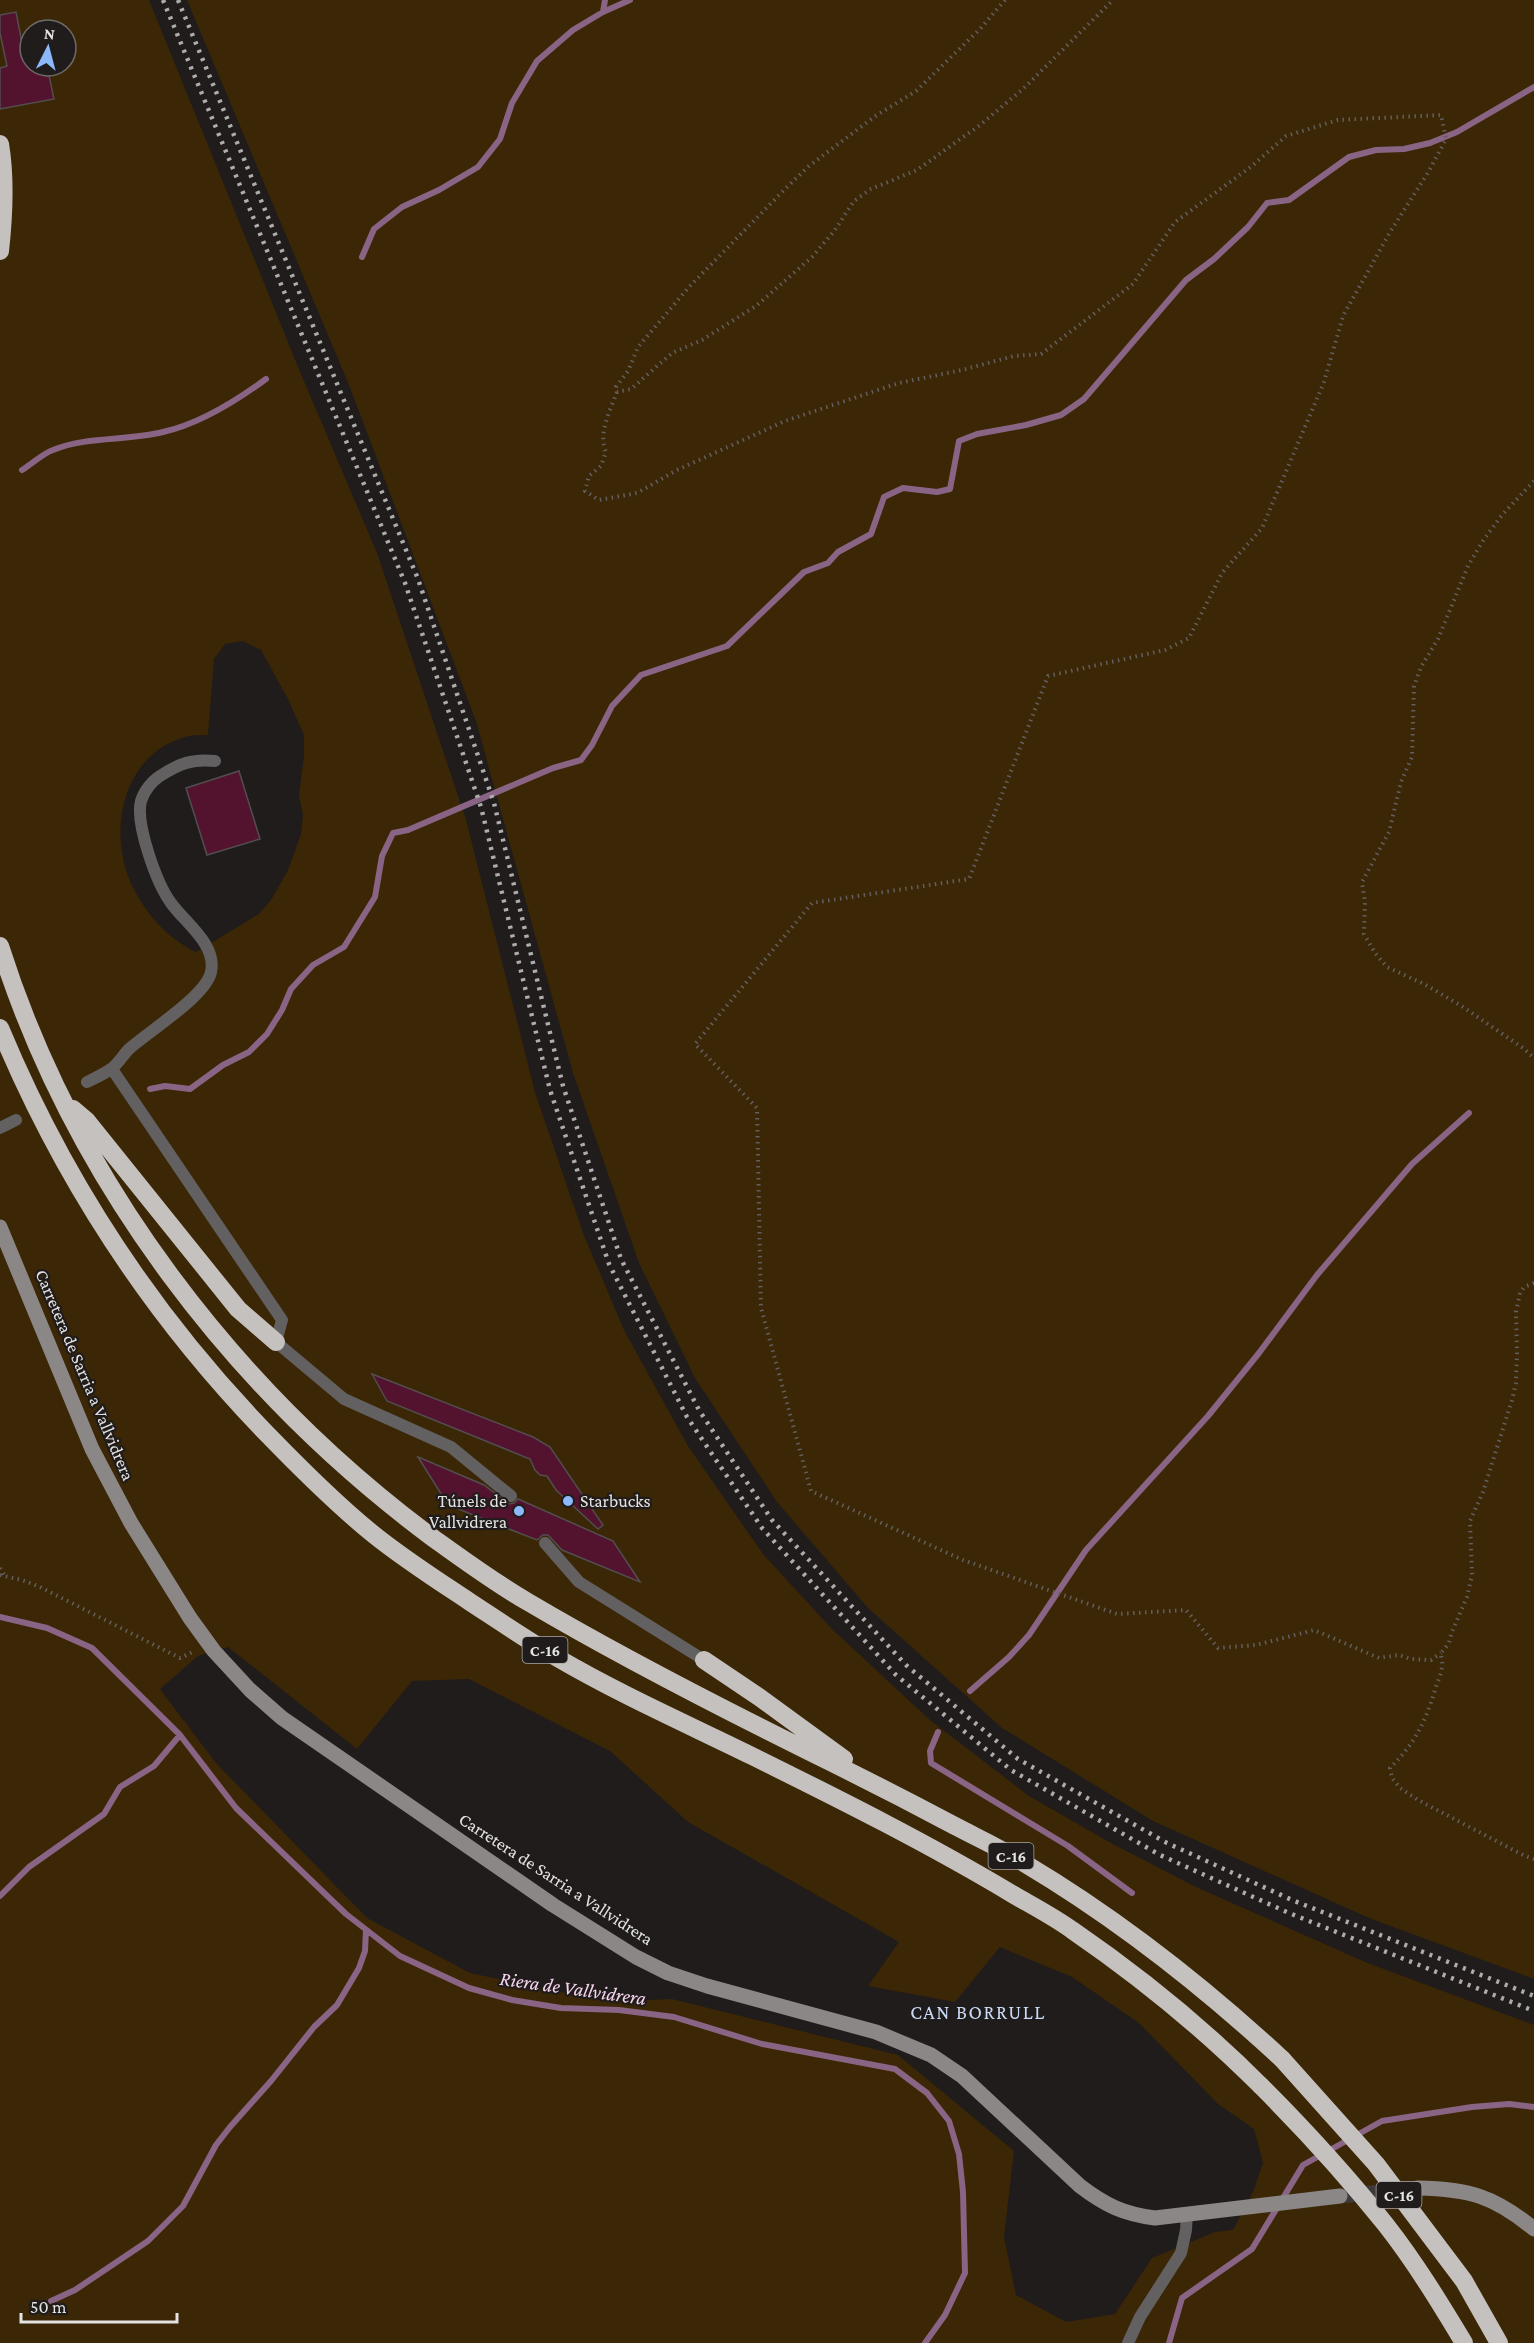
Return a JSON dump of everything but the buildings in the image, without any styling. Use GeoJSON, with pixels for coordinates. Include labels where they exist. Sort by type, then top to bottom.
{"type":"FeatureCollection","features":[{"type":"Feature","properties":{"kind":"highway"},"geometry":{"type":"LineString","coordinates":[[0,144],[4,202],[0,251]]}},
{"type":"Feature","properties":{"kind":"highway","name":"C-16"},"geometry":{"type":"LineString","coordinates":[[0,946],[14,989],[44,1061],[108,1180],[160,1259],[209,1324],[259,1382],[338,1461],[399,1512],[460,1558],[523,1600],[648,1670],[881,1787],[1021,1861],[1096,1908],[1204,1989],[1282,2059],[1376,2164],[1464,2282],[1499,2343]]}},
{"type":"Feature","properties":{"kind":"highway","name":"C-16"},"geometry":{"type":"LineString","coordinates":[[0,1028],[54,1142],[88,1206],[141,1284],[198,1360],[245,1412],[297,1465],[371,1532],[411,1563],[557,1658],[975,1871],[1070,1929],[1152,1989],[1220,2044],[1312,2138],[1387,2227],[1437,2299],[1464,2343]]}},
{"type":"Feature","properties":{"kind":"highway"},"geometry":{"type":"LineString","coordinates":[[65,1102],[86,1119],[238,1309],[276,1342]]}},
{"type":"Feature","properties":{"kind":"highway"},"geometry":{"type":"LineString","coordinates":[[704,1660],[759,1697],[881,1787]]}},
{"type":"Feature","properties":{"kind":"main road","name":"Carretera de Sarria a Vallvidrera"},"geometry":{"type":"LineString","coordinates":[[0,1227],[72,1402],[111,1487],[159,1569],[209,1643],[233,1673],[282,1718],[553,1905],[636,1957],[668,1973],[706,1986],[876,2032],[914,2046],[962,2076],[1080,2186],[1101,2201],[1130,2215],[1155,2218],[1340,2196]]}},
{"type":"Feature","properties":{"kind":"main road"},"geometry":{"type":"LineString","coordinates":[[1418,2188],[1469,2192],[1494,2200],[1534,2229]]}},
{"type":"Feature","properties":{"kind":"lane"},"geometry":{"type":"LineString","coordinates":[[87,1082],[112,1069],[128,1050],[201,991],[211,971],[209,953],[196,931],[172,904],[159,883],[140,821],[141,800],[152,781],[171,769],[195,759],[215,760]]}},
{"type":"Feature","properties":{"kind":"lane"},"geometry":{"type":"LineString","coordinates":[[112,1069],[282,1320],[276,1342],[344,1399],[451,1447],[511,1496]]}},
{"type":"Feature","properties":{"kind":"lane"},"geometry":{"type":"LineString","coordinates":[[0,1128],[16,1120]]}},
{"type":"Feature","properties":{"kind":"lane"},"geometry":{"type":"LineString","coordinates":[[545,1543],[579,1582],[704,1660]]}},
{"type":"Feature","properties":{"kind":"lane"},"geometry":{"type":"LineString","coordinates":[[1128,2343],[1140,2318],[1181,2253],[1187,2213]]}},
{"type":"Feature","properties":{"kind":"path"},"geometry":{"type":"LineString","coordinates":[[1005,0],[980,29],[916,91],[874,117],[809,166],[690,287],[638,347],[628,371],[616,387],[617,392],[607,417],[602,442],[606,452],[601,466],[589,476],[585,491],[599,500],[637,493],[676,470],[726,446],[796,417],[899,383],[1014,356],[1041,354],[1133,284],[1175,222],[1252,166],[1286,136],[1338,120],[1441,115],[1445,136],[1429,171],[1390,232],[1343,316],[1324,382],[1262,528],[1222,573],[1189,638],[1165,650],[1048,676],[969,879],[812,903],[695,1044],[757,1108],[760,1308],[811,1491],[963,1560],[1117,1614],[1186,1610],[1218,1648],[1256,1645],[1314,1630],[1379,1659],[1399,1655],[1411,1659],[1431,1660],[1449,1643],[1467,1597],[1472,1575],[1470,1521],[1483,1492],[1512,1400],[1517,1360],[1516,1312],[1520,1293],[1524,1287],[1534,1282]]}},
{"type":"Feature","properties":{"kind":"path"},"geometry":{"type":"LineString","coordinates":[[617,392],[631,389],[672,353],[702,340],[756,306],[812,256],[835,230],[854,201],[871,189],[917,170],[980,125],[1031,81],[1113,0]]}},
{"type":"Feature","properties":{"kind":"path"},"geometry":{"type":"LineString","coordinates":[[1534,481],[1502,515],[1482,542],[1468,566],[1438,639],[1420,667],[1414,686],[1412,757],[1401,782],[1389,832],[1362,882],[1365,902],[1364,933],[1375,953],[1387,967],[1424,984],[1460,1005],[1523,1048],[1534,1059]]}},
{"type":"Feature","properties":{"kind":"path"},"geometry":{"type":"LineString","coordinates":[[0,1568],[6,1577]]}},
{"type":"Feature","properties":{"kind":"path"},"geometry":{"type":"LineString","coordinates":[[0,1575],[22,1580],[49,1591],[180,1658],[209,1643]]}},
{"type":"Feature","properties":{"kind":"path"},"geometry":{"type":"LineString","coordinates":[[1441,1653],[1443,1666],[1430,1709],[1411,1746],[1390,1768],[1392,1778],[1400,1788],[1419,1800],[1534,1859]]}},
{"type":"Feature","properties":{"kind":"shaded area"},"geometry":{"type":"Polygon","coordinates":[[[0,0],[149,0],[301,374],[377,553],[466,820],[535,1092],[583,1233],[624,1330],[688,1446],[763,1554],[831,1628],[930,1720],[1029,1796],[1111,1843],[1194,1886],[1365,1962],[1534,2025],[1534,2343],[0,2343],[0,0]],[[243,641],[225,644],[214,659],[208,735],[185,737],[165,745],[149,757],[137,772],[128,790],[123,809],[120,830],[122,850],[126,870],[137,895],[153,918],[173,938],[196,952],[259,914],[271,900],[288,870],[301,834],[303,815],[299,795],[304,735],[288,699],[261,650],[243,641]],[[228,1647],[198,1656],[160,1689],[216,1763],[367,1918],[470,1973],[609,2002],[672,1999],[898,2055],[1014,2151],[1004,2237],[1016,2295],[1066,2322],[1115,2314],[1152,2258],[1215,2232],[1233,2230],[1253,2192],[1263,2163],[1254,2129],[1218,2104],[1139,2023],[1072,1977],[1000,1947],[955,2002],[868,1986],[899,1942],[688,1822],[610,1751],[469,1679],[412,1681],[357,1749],[228,1647]]]}},
{"type":"Feature","properties":{"kind":"shaded area"},"geometry":{"type":"Polygon","coordinates":[[[187,0],[1534,0],[1534,1979],[1369,1918],[1153,1821],[1002,1728],[868,1608],[777,1502],[695,1378],[639,1263],[573,1073],[476,721],[349,385],[187,0]]]}},
{"type":"Feature","properties":{"kind":"waterway"},"geometry":{"type":"LineString","coordinates":[[603,12],[605,0]]}},
{"type":"Feature","properties":{"kind":"waterway"},"geometry":{"type":"LineString","coordinates":[[362,257],[374,229],[402,207],[439,190],[478,167],[500,139],[512,103],[537,61],[573,30],[603,12],[630,0]]}},
{"type":"Feature","properties":{"kind":"waterway"},"geometry":{"type":"LineString","coordinates":[[150,1089],[165,1086],[190,1089],[223,1065],[249,1052],[267,1034],[282,1010],[291,989],[313,965],[344,947],[375,897],[382,856],[393,833],[408,830],[553,768],[581,760],[592,745],[612,706],[641,675],[727,646],[804,572],[828,563],[838,552],[871,534],[884,497],[903,488],[937,492],[950,489],[959,441],[977,434],[1026,425],[1061,415],[1084,399],[1186,280],[1214,259],[1248,227],[1267,203],[1289,200],[1349,157],[1376,150],[1404,149],[1430,143],[1457,132],[1534,87]]}},
{"type":"Feature","properties":{"kind":"waterway"},"geometry":{"type":"LineString","coordinates":[[22,470],[45,454],[66,446],[149,435],[204,418],[266,379]]}},
{"type":"Feature","properties":{"kind":"waterway"},"geometry":{"type":"LineString","coordinates":[[970,1691],[1009,1657],[1029,1635],[1086,1550],[1208,1416],[1259,1353],[1317,1275],[1412,1164],[1469,1113]]}},
{"type":"Feature","properties":{"kind":"waterway","name":"Riera de Vallvidrera"},"geometry":{"type":"LineString","coordinates":[[0,1617],[47,1628],[92,1648],[180,1735],[236,1808],[346,1914],[400,1956],[469,1988],[512,2000],[561,2008],[619,2010],[674,2017],[762,2044],[895,2069],[927,2093],[949,2121],[959,2154],[963,2192],[965,2273],[945,2315],[925,2343]]}},
{"type":"Feature","properties":{"kind":"waterway"},"geometry":{"type":"LineString","coordinates":[[938,1732],[930,1751],[931,1763],[1068,1846],[1132,1893]]}},
{"type":"Feature","properties":{"kind":"waterway"},"geometry":{"type":"LineString","coordinates":[[0,1896],[29,1867],[104,1814],[120,1787],[154,1766],[180,1735]]}},
{"type":"Feature","properties":{"kind":"waterway"},"geometry":{"type":"LineString","coordinates":[[51,2301],[75,2290],[148,2241],[183,2206],[216,2145],[314,2027],[337,2005],[359,1968],[365,1951],[366,1930]]}},
{"type":"Feature","properties":{"kind":"waterway","name":"Riera de Vallvidrera"},"geometry":{"type":"LineString","coordinates":[[1169,2343],[1182,2298],[1252,2249],[1303,2165],[1382,2121],[1472,2107],[1509,2104],[1534,2107]]}},
{"type":"Feature","properties":{"kind":"tunnel"},"geometry":{"type":"LineString","coordinates":[[1340,2196],[1418,2188]]}},
{"type":"Feature","properties":{"kind":"railway"},"geometry":{"type":"LineString","coordinates":[[163,0],[405,583],[481,807],[550,1090],[609,1264],[687,1417],[762,1528],[896,1675],[1011,1770],[1160,1855],[1289,1913],[1534,2011]]}},
{"type":"Feature","properties":{"kind":"railway"},"geometry":{"type":"LineString","coordinates":[[178,0],[418,579],[494,803],[563,1086],[621,1259],[699,1410],[772,1520],[906,1665],[1018,1759],[1167,1843],[1292,1900],[1534,1996]]}},
{"type":"Feature","properties":{"kind":"place","name":"Starbucks"},"geometry":{"type":"Point","coordinates":[568,1501]}},
{"type":"Feature","properties":{"kind":"place","name":"Túnels de Vallvidrera"},"geometry":{"type":"Point","coordinates":[519,1511]}},
{"type":"Feature","properties":{"kind":"district","name":"CAN BORRULL"},"geometry":{"type":"Point","coordinates":[978,2012]}}]}
